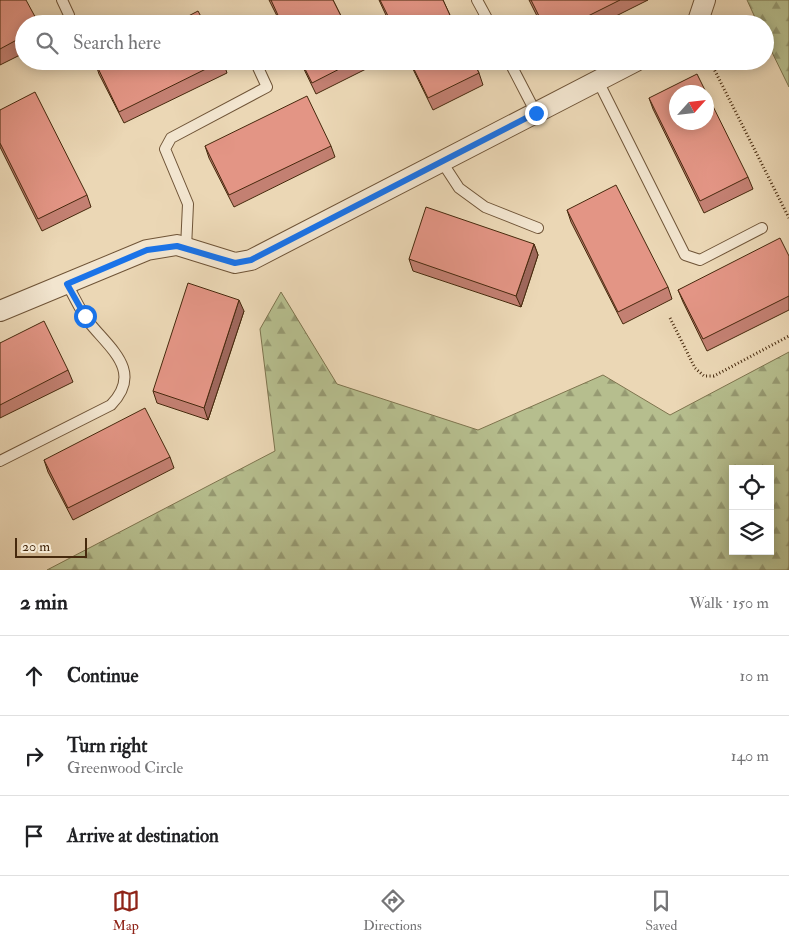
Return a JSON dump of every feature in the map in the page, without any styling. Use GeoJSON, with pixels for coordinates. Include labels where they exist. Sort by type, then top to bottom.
{"type":"FeatureCollection","features":[{"type":"Feature","properties":{"kind":"street"},"geometry":{"type":"LineString","coordinates":[[700,15],[705,0]]}},
{"type":"Feature","properties":{"kind":"street"},"geometry":{"type":"LineString","coordinates":[[0,311],[147,250],[177,246],[235,263],[251,260],[619,70]]}},
{"type":"Feature","properties":{"kind":"lane"},"geometry":{"type":"LineString","coordinates":[[62,0],[69,15]]}},
{"type":"Feature","properties":{"kind":"lane"},"geometry":{"type":"LineString","coordinates":[[477,0],[485,15]]}},
{"type":"Feature","properties":{"kind":"lane"},"geometry":{"type":"LineString","coordinates":[[186,248],[188,204],[165,149],[171,138],[268,88],[259,70]]}},
{"type":"Feature","properties":{"kind":"lane"},"geometry":{"type":"LineString","coordinates":[[514,70],[536,113]]}},
{"type":"Feature","properties":{"kind":"lane"},"geometry":{"type":"LineString","coordinates":[[598,81],[685,255],[700,260],[762,228]]}},
{"type":"Feature","properties":{"kind":"lane"},"geometry":{"type":"LineString","coordinates":[[442,162],[459,188],[485,207],[538,228]]}},
{"type":"Feature","properties":{"kind":"lane"},"geometry":{"type":"LineString","coordinates":[[0,461],[105,409],[120,396],[124,384],[123,363],[85,316],[67,284]]}},
{"type":"Feature","properties":{"kind":"path"},"geometry":{"type":"LineString","coordinates":[[715,70],[789,218]]}},
{"type":"Feature","properties":{"kind":"path"},"geometry":{"type":"LineString","coordinates":[[670,318],[694,368],[704,376],[714,376],[789,336]]}},
{"type":"Feature","properties":{"kind":"green space"},"geometry":{"type":"Polygon","coordinates":[[[747,0],[789,0],[789,87],[774,56],[774,15],[754,15],[747,0]]]}},
{"type":"Feature","properties":{"kind":"green space"},"geometry":{"type":"Polygon","coordinates":[[[281,292],[337,384],[478,430],[603,375],[670,415],[789,352],[789,570],[47,570],[275,451],[260,329],[281,292]]]}},
{"type":"Feature","properties":{"kind":"building"},"geometry":{"type":"Polygon","coordinates":[[[0,0],[26,0],[34,15],[15,15],[15,41],[0,49],[0,0]]]}},
{"type":"Feature","properties":{"kind":"building"},"geometry":{"type":"Polygon","coordinates":[[[271,0],[333,0],[340,15],[278,15],[271,0]]]}},
{"type":"Feature","properties":{"kind":"building"},"geometry":{"type":"Polygon","coordinates":[[[380,0],[443,0],[450,15],[388,15],[380,0]]]}},
{"type":"Feature","properties":{"kind":"building"},"geometry":{"type":"Polygon","coordinates":[[[531,0],[620,0],[590,15],[538,15],[531,0]]]}},
{"type":"Feature","properties":{"kind":"building"},"geometry":{"type":"Polygon","coordinates":[[[198,11],[200,15],[190,15],[198,11]]]}},
{"type":"Feature","properties":{"kind":"building"},"geometry":{"type":"Polygon","coordinates":[[[99,70],[204,70],[119,112],[99,70]]]}},
{"type":"Feature","properties":{"kind":"building"},"geometry":{"type":"Polygon","coordinates":[[[306,70],[337,70],[312,83],[306,70]]]}},
{"type":"Feature","properties":{"kind":"building"},"geometry":{"type":"Polygon","coordinates":[[[414,70],[478,70],[479,73],[428,98],[414,70]]]}},
{"type":"Feature","properties":{"kind":"building"},"geometry":{"type":"Polygon","coordinates":[[[697,74],[702,85],[675,85],[697,74]]]}},
{"type":"Feature","properties":{"kind":"building"},"geometry":{"type":"Polygon","coordinates":[[[669,88],[669,130],[714,130],[714,108],[748,177],[700,201],[649,98],[669,88]]]}},
{"type":"Feature","properties":{"kind":"building"},"geometry":{"type":"Polygon","coordinates":[[[35,92],[87,195],[38,219],[0,143],[0,110],[35,92]]]}},
{"type":"Feature","properties":{"kind":"building"},"geometry":{"type":"Polygon","coordinates":[[[307,96],[331,146],[229,195],[205,146],[307,96]]]}},
{"type":"Feature","properties":{"kind":"building"},"geometry":{"type":"Polygon","coordinates":[[[616,185],[668,287],[618,312],[567,210],[616,185]]]}},
{"type":"Feature","properties":{"kind":"building"},"geometry":{"type":"Polygon","coordinates":[[[426,207],[534,244],[516,296],[409,259],[426,207]]]}},
{"type":"Feature","properties":{"kind":"building"},"geometry":{"type":"Polygon","coordinates":[[[780,238],[789,256],[789,296],[703,339],[678,290],[780,238]]]}},
{"type":"Feature","properties":{"kind":"building"},"geometry":{"type":"Polygon","coordinates":[[[188,283],[239,300],[204,408],[153,391],[188,283]]]}},
{"type":"Feature","properties":{"kind":"building"},"geometry":{"type":"Polygon","coordinates":[[[44,321],[68,370],[0,405],[0,343],[44,321]]]}},
{"type":"Feature","properties":{"kind":"building"},"geometry":{"type":"Polygon","coordinates":[[[145,408],[170,457],[68,508],[44,460],[145,408]]]}},
{"type":"Feature","properties":{"kind":"route"},"geometry":{"type":"LineString","coordinates":[[85,316],[67,284],[147,250],[177,246],[235,263],[251,260],[536,113]]}}]}
